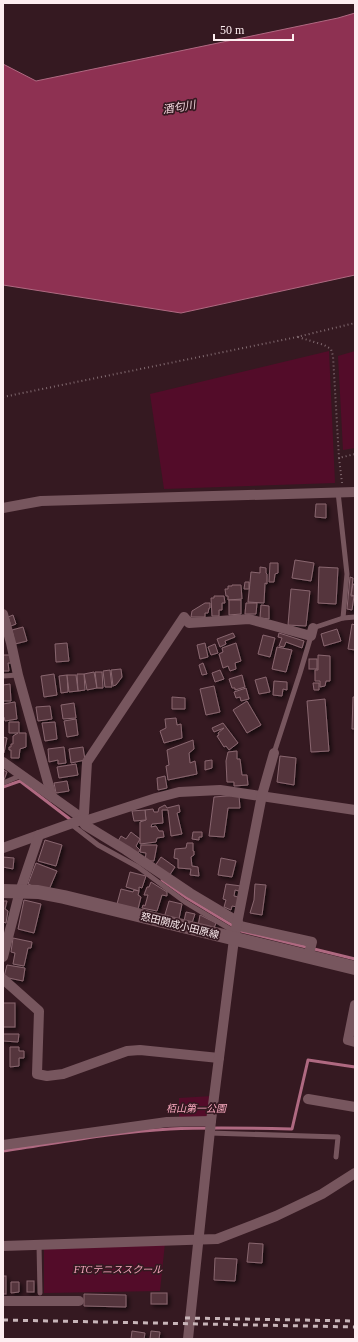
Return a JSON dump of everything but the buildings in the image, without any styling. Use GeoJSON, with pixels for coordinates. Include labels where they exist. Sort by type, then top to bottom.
{"type":"FeatureCollection","features":[{"type":"Feature","properties":{"kind":"main road","name":"怒田開成小田原線"},"geometry":{"type":"LineString","coordinates":[[3,891],[20,890],[38,892],[236,929],[308,957],[355,968]]}},
{"type":"Feature","properties":{"kind":"street"},"geometry":{"type":"LineString","coordinates":[[3,508],[41,501],[355,492]]}},
{"type":"Feature","properties":{"kind":"street"},"geometry":{"type":"LineString","coordinates":[[3,614],[9,648],[39,745],[52,797]]}},
{"type":"Feature","properties":{"kind":"street"},"geometry":{"type":"LineString","coordinates":[[76,822],[84,813],[87,762],[184,617],[189,623],[250,619],[312,632]]}},
{"type":"Feature","properties":{"kind":"street"},"geometry":{"type":"LineString","coordinates":[[188,1339],[211,1120],[236,929],[262,795],[274,753]]}},
{"type":"Feature","properties":{"kind":"street"},"geometry":{"type":"LineString","coordinates":[[3,762],[79,816],[76,822]]}},
{"type":"Feature","properties":{"kind":"street"},"geometry":{"type":"LineString","coordinates":[[3,848],[76,822],[88,820],[179,792],[220,790],[262,795],[355,810]]}},
{"type":"Feature","properties":{"kind":"street"},"geometry":{"type":"LineString","coordinates":[[76,822],[86,825],[126,850],[190,893],[236,929]]}},
{"type":"Feature","properties":{"kind":"street"},"geometry":{"type":"LineString","coordinates":[[3,957],[20,890],[39,835]]}},
{"type":"Feature","properties":{"kind":"street"},"geometry":{"type":"LineString","coordinates":[[3,979],[39,1011],[37,1074],[47,1076],[63,1074],[127,1051],[140,1050],[219,1058]]}},
{"type":"Feature","properties":{"kind":"street"},"geometry":{"type":"LineString","coordinates":[[355,1005],[348,1040],[355,1042]]}},
{"type":"Feature","properties":{"kind":"street"},"geometry":{"type":"LineString","coordinates":[[308,1099],[355,1107]]}},
{"type":"Feature","properties":{"kind":"street"},"geometry":{"type":"LineString","coordinates":[[3,1145],[167,1122],[211,1120]]}},
{"type":"Feature","properties":{"kind":"street"},"geometry":{"type":"LineString","coordinates":[[3,1246],[218,1239],[250,1227],[322,1194],[355,1173]]}},
{"type":"Feature","properties":{"kind":"street"},"geometry":{"type":"LineString","coordinates":[[3,1301],[79,1301]]}},
{"type":"Feature","properties":{"kind":"lane"},"geometry":{"type":"LineString","coordinates":[[341,492],[346,574],[343,618]]}},
{"type":"Feature","properties":{"kind":"lane"},"geometry":{"type":"LineString","coordinates":[[274,753],[312,632],[343,618],[355,617]]}},
{"type":"Feature","properties":{"kind":"lane"},"geometry":{"type":"LineString","coordinates":[[3,676],[18,675]]}},
{"type":"Feature","properties":{"kind":"lane"},"geometry":{"type":"LineString","coordinates":[[3,783],[23,775]]}},
{"type":"Feature","properties":{"kind":"lane"},"geometry":{"type":"LineString","coordinates":[[210,1132],[338,1137],[336,1158]]}},
{"type":"Feature","properties":{"kind":"lane"},"geometry":{"type":"LineString","coordinates":[[39,1244],[40,1293]]}},
{"type":"Feature","properties":{"kind":"path"},"geometry":{"type":"LineString","coordinates":[[3,397],[355,324]]}},
{"type":"Feature","properties":{"kind":"path"},"geometry":{"type":"LineString","coordinates":[[297,337],[324,345],[331,349],[333,356],[341,492]]}},
{"type":"Feature","properties":{"kind":"path"},"geometry":{"type":"LineString","coordinates":[[340,458],[355,454]]}},
{"type":"Feature","properties":{"kind":"green space"},"geometry":{"type":"Polygon","coordinates":[[[329,351],[335,483],[164,489],[150,394],[329,351]]]}},
{"type":"Feature","properties":{"kind":"green space"},"geometry":{"type":"Polygon","coordinates":[[[355,351],[355,448],[343,450],[338,356],[355,351]]]}},
{"type":"Feature","properties":{"kind":"green space","name":"栢山第一公園"},"geometry":{"type":"Polygon","coordinates":[[[212,1096],[210,1119],[179,1120],[179,1098],[212,1096]]]}},
{"type":"Feature","properties":{"kind":"green space","name":"FTCテニススクール"},"geometry":{"type":"Polygon","coordinates":[[[165,1243],[160,1291],[44,1293],[44,1248],[165,1243]]]}},
{"type":"Feature","properties":{"kind":"water","name":"酒匂川"},"geometry":{"type":"Polygon","coordinates":[[[355,13],[355,275],[181,313],[3,285],[3,64],[36,81],[338,18],[355,13]]]}},
{"type":"Feature","properties":{"kind":"waterway"},"geometry":{"type":"LineString","coordinates":[[3,787],[20,781],[71,820]]}},
{"type":"Feature","properties":{"kind":"waterway"},"geometry":{"type":"LineString","coordinates":[[162,880],[187,898],[235,927]]}},
{"type":"Feature","properties":{"kind":"waterway"},"geometry":{"type":"LineString","coordinates":[[241,931],[355,959]]}},
{"type":"Feature","properties":{"kind":"waterway"},"geometry":{"type":"LineString","coordinates":[[3,1151],[149,1130],[185,1128],[292,1129],[308,1060],[355,1067]]}},
{"type":"Feature","properties":{"kind":"railway"},"geometry":{"type":"LineString","coordinates":[[185,1318],[355,1321]]}},
{"type":"Feature","properties":{"kind":"railway"},"geometry":{"type":"LineString","coordinates":[[3,1320],[355,1327]]}}]}
